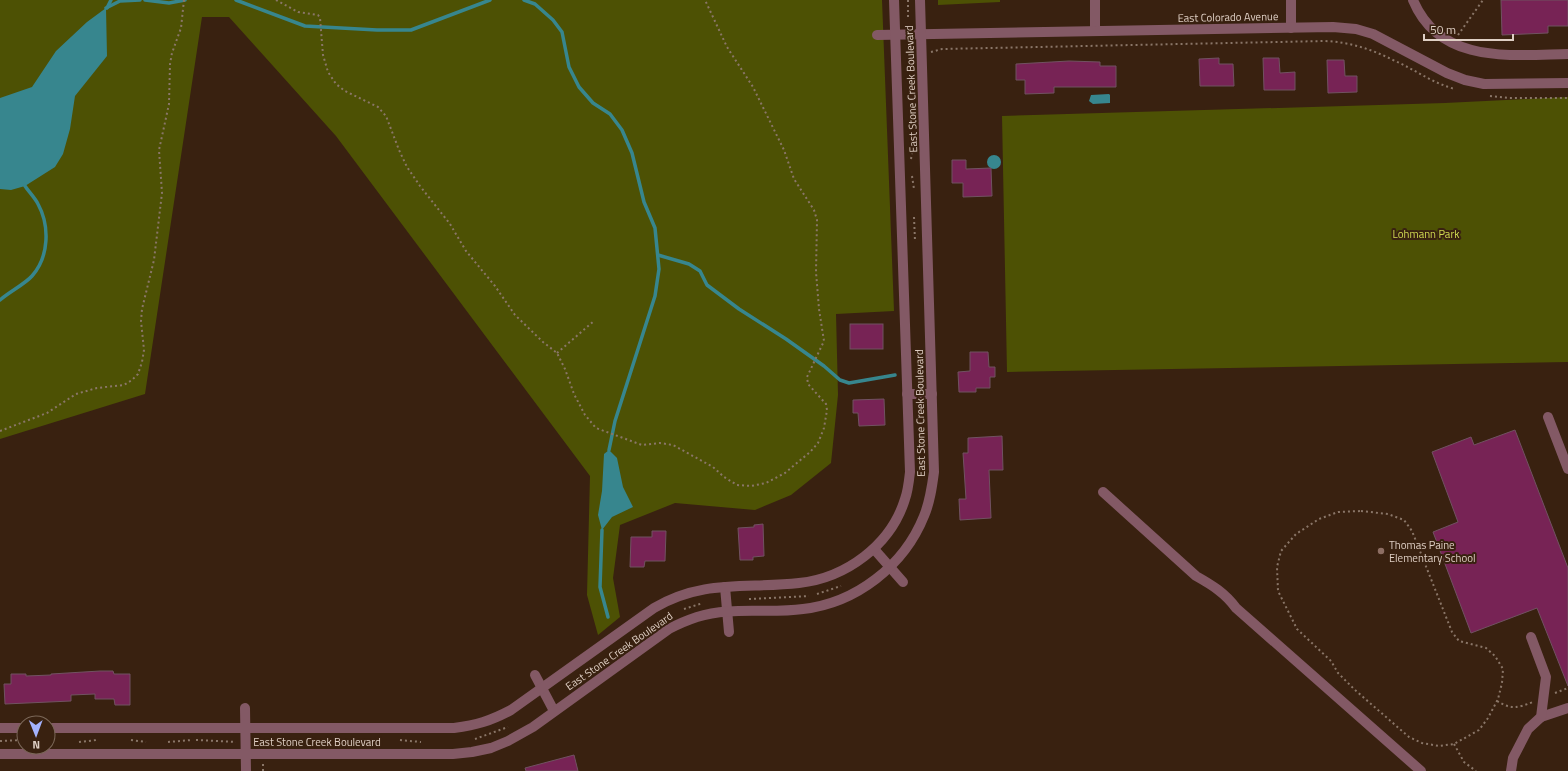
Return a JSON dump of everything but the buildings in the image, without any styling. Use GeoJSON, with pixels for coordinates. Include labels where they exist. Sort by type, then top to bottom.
{"type":"FeatureCollection","features":[{"type":"Feature","properties":{"kind":"street","name":"East Stone Creek Boulevard"},"geometry":{"type":"LineString","coordinates":[[56,728],[454,728],[476,725],[491,720],[511,710],[666,601],[683,594],[704,589],[799,583],[816,580],[851,566],[874,549],[883,540],[902,509],[908,487],[910,452],[894,0]]}},
{"type":"Feature","properties":{"kind":"street","name":"East Stone Creek Boulevard"},"geometry":{"type":"LineString","coordinates":[[0,754],[453,754],[472,752],[491,748],[508,741],[533,727],[670,629],[698,616],[727,611],[802,610],[820,606],[838,601],[863,589],[890,568],[914,538],[924,516],[930,496],[934,472],[920,0]]}},
{"type":"Feature","properties":{"kind":"street"},"geometry":{"type":"LineString","coordinates":[[1095,0],[1095,31]]}},
{"type":"Feature","properties":{"kind":"street"},"geometry":{"type":"LineString","coordinates":[[1291,0],[1291,28]]}},
{"type":"Feature","properties":{"kind":"street"},"geometry":{"type":"LineString","coordinates":[[1413,0],[1421,14],[1435,31],[1466,49],[1484,54],[1503,55],[1568,54]]}},
{"type":"Feature","properties":{"kind":"street","name":"East Colorado Avenue"},"geometry":{"type":"LineString","coordinates":[[877,35],[1333,27],[1356,29],[1373,34],[1447,73],[1465,80],[1484,84],[1568,83]]}},
{"type":"Feature","properties":{"kind":"street"},"geometry":{"type":"LineString","coordinates":[[908,394],[932,394]]}},
{"type":"Feature","properties":{"kind":"street"},"geometry":{"type":"LineString","coordinates":[[1548,417],[1568,469]]}},
{"type":"Feature","properties":{"kind":"street"},"geometry":{"type":"LineString","coordinates":[[1103,492],[1196,576],[1214,586],[1229,598],[1236,608],[1421,771]]}},
{"type":"Feature","properties":{"kind":"street"},"geometry":{"type":"LineString","coordinates":[[874,549],[902,582]]}},
{"type":"Feature","properties":{"kind":"street"},"geometry":{"type":"LineString","coordinates":[[725,587],[729,632]]}},
{"type":"Feature","properties":{"kind":"street"},"geometry":{"type":"LineString","coordinates":[[1532,636],[1546,677],[1541,717]]}},
{"type":"Feature","properties":{"kind":"street"},"geometry":{"type":"LineString","coordinates":[[535,675],[554,711]]}},
{"type":"Feature","properties":{"kind":"street"},"geometry":{"type":"LineString","coordinates":[[245,708],[246,771]]}},
{"type":"Feature","properties":{"kind":"street"},"geometry":{"type":"LineString","coordinates":[[1511,771],[1513,758],[1528,730],[1541,717],[1568,708]]}},
{"type":"Feature","properties":{"kind":"street"},"geometry":{"type":"LineString","coordinates":[[0,728],[16,728]]}},
{"type":"Feature","properties":{"kind":"path"},"geometry":{"type":"LineString","coordinates":[[0,431],[47,413],[76,394],[97,388],[124,385],[138,374],[144,350],[141,321],[142,308],[154,260],[162,193],[158,150],[169,104],[170,64],[172,53],[181,28],[184,0]]}},
{"type":"Feature","properties":{"kind":"path"},"geometry":{"type":"LineString","coordinates":[[276,0],[298,12],[318,15],[321,22],[323,55],[328,72],[336,84],[345,91],[378,107],[386,116],[407,167],[450,224],[466,251],[495,286],[515,315],[543,342],[557,353],[565,369],[574,394],[585,415],[596,428],[642,445],[660,443],[673,445],[713,467],[724,477],[737,485],[751,486],[766,483],[785,472],[810,452],[818,443],[824,428],[827,410],[826,404],[808,384],[807,377],[824,341],[819,309],[816,272],[817,220],[814,210],[794,179],[784,150],[753,87],[727,47],[705,0]]}},
{"type":"Feature","properties":{"kind":"path"},"geometry":{"type":"LineString","coordinates":[[908,0],[908,14]]}},
{"type":"Feature","properties":{"kind":"path"},"geometry":{"type":"LineString","coordinates":[[1458,36],[1483,0]]}},
{"type":"Feature","properties":{"kind":"path"},"geometry":{"type":"LineString","coordinates":[[933,52],[942,50],[1112,45],[1301,41],[1338,42],[1359,46],[1374,51],[1394,60],[1430,80],[1461,90]]}},
{"type":"Feature","properties":{"kind":"path"},"geometry":{"type":"LineString","coordinates":[[1487,95],[1509,98],[1568,98]]}},
{"type":"Feature","properties":{"kind":"path"},"geometry":{"type":"LineString","coordinates":[[557,353],[594,321]]}},
{"type":"Feature","properties":{"kind":"path"},"geometry":{"type":"LineString","coordinates":[[1361,511],[1388,514],[1404,520],[1412,530],[1452,632],[1459,641],[1486,648],[1496,656],[1503,669],[1502,683],[1498,699],[1488,718],[1479,730],[1454,744],[1438,746],[1422,743],[1409,737],[1355,690],[1338,673],[1331,661],[1298,629],[1278,591],[1277,567],[1281,551],[1296,534],[1319,519],[1338,512],[1361,511]]}},
{"type":"Feature","properties":{"kind":"path"},"geometry":{"type":"LineString","coordinates":[[0,740],[16,740]]}},
{"type":"Feature","properties":{"kind":"path"},"geometry":{"type":"LineString","coordinates":[[78,742],[98,740]]}},
{"type":"Feature","properties":{"kind":"path"},"geometry":{"type":"LineString","coordinates":[[126,740],[149,742]]}},
{"type":"Feature","properties":{"kind":"path"},"geometry":{"type":"LineString","coordinates":[[163,743],[194,740],[224,742]]}},
{"type":"Feature","properties":{"kind":"path"},"geometry":{"type":"LineString","coordinates":[[1454,744],[1464,762],[1476,771]]}},
{"type":"Feature","properties":{"kind":"path"},"geometry":{"type":"LineString","coordinates":[[263,763],[263,771]]}},
{"type":"Feature","properties":{"kind":"green space"},"geometry":{"type":"Polygon","coordinates":[[[0,0],[882,0],[894,311],[836,314],[838,395],[831,463],[791,495],[755,510],[675,503],[620,525],[613,578],[620,617],[598,635],[587,595],[590,476],[336,136],[229,17],[202,17],[145,394],[0,439],[0,0]]]}},
{"type":"Feature","properties":{"kind":"green space"},"geometry":{"type":"Polygon","coordinates":[[[938,0],[1000,0],[1000,2],[938,5],[938,0]]]}},
{"type":"Feature","properties":{"kind":"green space","name":"Lohmann Park"},"geometry":{"type":"Polygon","coordinates":[[[1568,97],[1568,362],[1007,372],[1002,116],[1445,103],[1568,97]]]}},
{"type":"Feature","properties":{"kind":"water"},"geometry":{"type":"Polygon","coordinates":[[[106,8],[107,56],[75,96],[70,129],[63,154],[55,167],[25,186],[11,190],[0,189],[0,98],[32,87],[56,51],[87,22],[106,8]]]}},
{"type":"Feature","properties":{"kind":"water"},"geometry":{"type":"Polygon","coordinates":[[[1109,94],[1110,103],[1093,104],[1089,101],[1091,95],[1109,94]]]}},
{"type":"Feature","properties":{"kind":"water"},"geometry":{"type":"Polygon","coordinates":[[[994,155],[999,157],[1001,162],[999,167],[994,169],[989,167],[987,162],[989,157],[994,155]]]}},
{"type":"Feature","properties":{"kind":"water"},"geometry":{"type":"Polygon","coordinates":[[[609,450],[617,458],[623,487],[633,507],[612,517],[602,530],[598,515],[602,491],[604,454],[609,450]]]}},
{"type":"Feature","properties":{"kind":"waterway"},"geometry":{"type":"LineString","coordinates":[[107,8],[111,0]]}},
{"type":"Feature","properties":{"kind":"waterway"},"geometry":{"type":"LineString","coordinates":[[106,8],[120,1],[140,0]]}},
{"type":"Feature","properties":{"kind":"waterway"},"geometry":{"type":"LineString","coordinates":[[145,0],[169,3],[185,0]]}},
{"type":"Feature","properties":{"kind":"waterway"},"geometry":{"type":"LineString","coordinates":[[236,0],[305,26],[377,30],[411,30],[490,0]]}},
{"type":"Feature","properties":{"kind":"waterway"},"geometry":{"type":"LineString","coordinates":[[524,0],[535,4],[553,20],[562,32],[569,67],[579,87],[593,103],[610,114],[622,130],[632,153],[644,202],[655,228],[659,269],[655,296],[615,421],[609,450]]}},
{"type":"Feature","properties":{"kind":"waterway"},"geometry":{"type":"LineString","coordinates":[[0,300],[32,276],[38,268],[45,251],[45,222],[37,202],[25,186]]}},
{"type":"Feature","properties":{"kind":"waterway"},"geometry":{"type":"LineString","coordinates":[[658,255],[689,264],[700,271],[707,285],[739,309],[786,339],[824,366],[840,380],[849,383],[895,375]]}},
{"type":"Feature","properties":{"kind":"waterway"},"geometry":{"type":"LineString","coordinates":[[602,530],[600,587],[608,617]]}},
{"type":"Feature","properties":{"kind":"place","name":"Thomas Paine Elementary School"},"geometry":{"type":"Point","coordinates":[1381,551]}}]}
